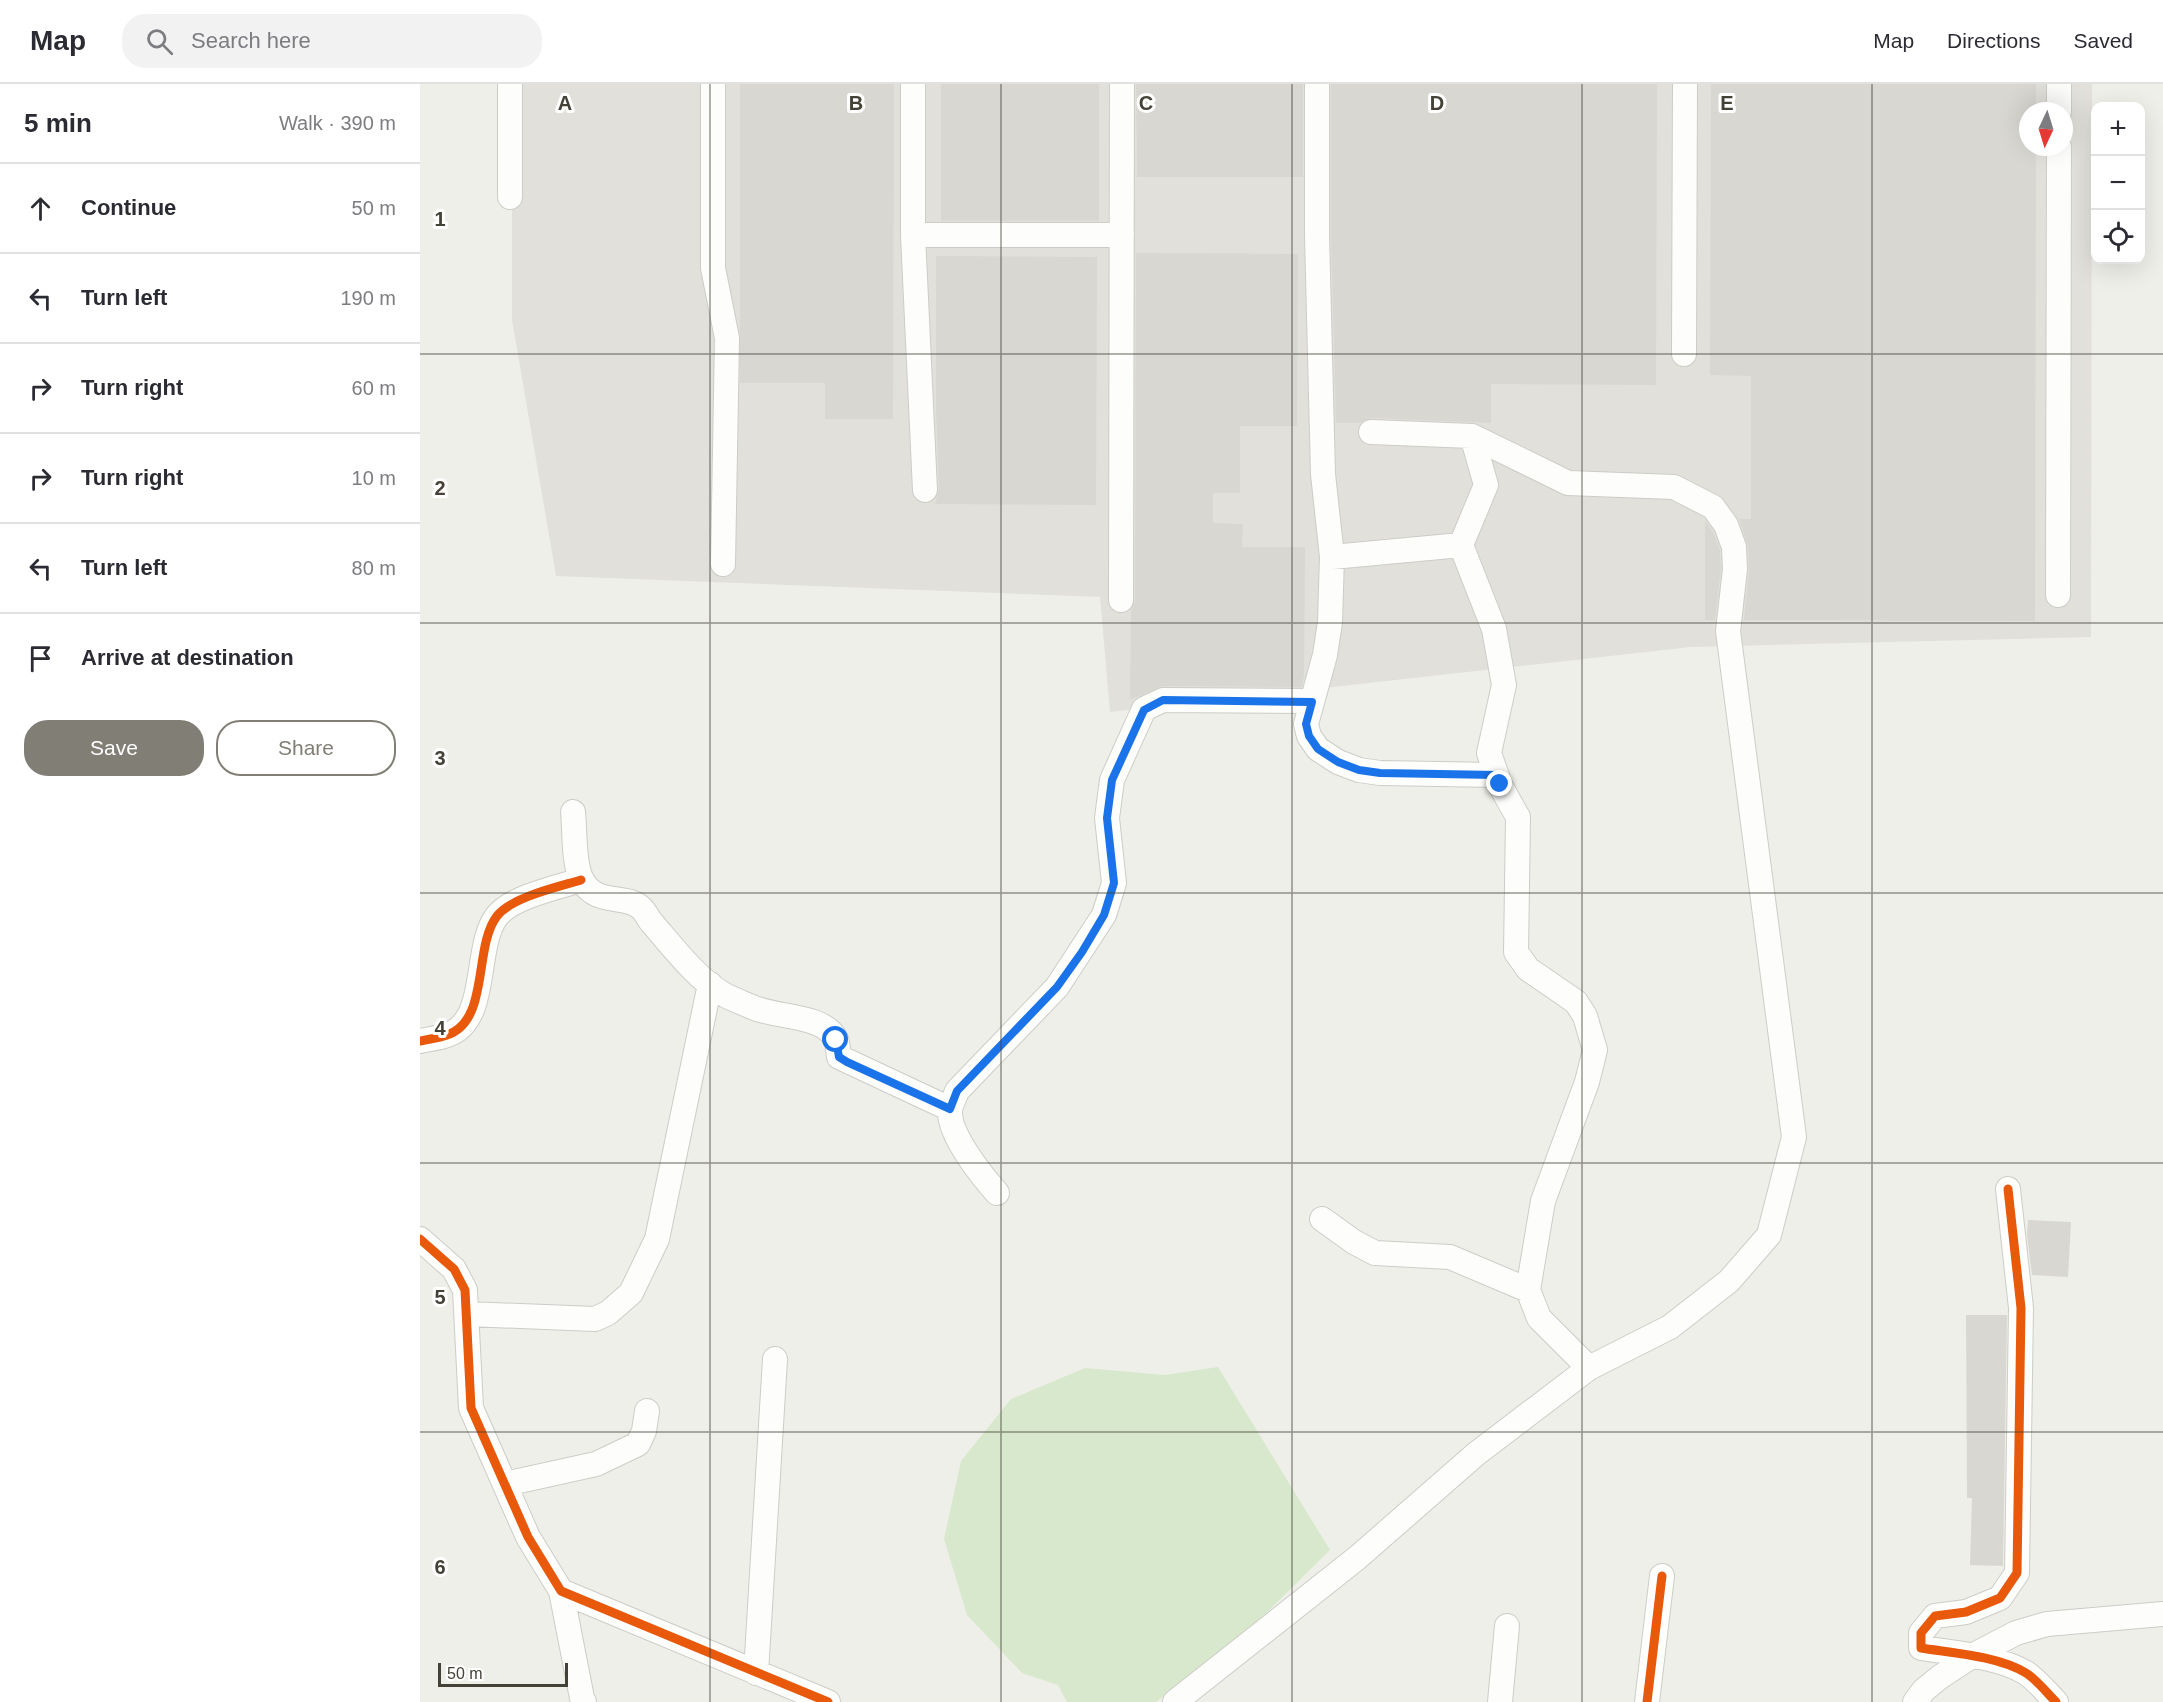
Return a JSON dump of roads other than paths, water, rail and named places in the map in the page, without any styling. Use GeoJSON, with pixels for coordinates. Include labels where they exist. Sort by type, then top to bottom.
{"type":"FeatureCollection","features":[{"type":"Feature","properties":{"kind":"street"},"geometry":{"type":"LineString","coordinates":[[510,84],[510,197]]}},
{"type":"Feature","properties":{"kind":"street"},"geometry":{"type":"LineString","coordinates":[[713,84],[713,268],[727,338],[723,564]]}},
{"type":"Feature","properties":{"kind":"street"},"geometry":{"type":"LineString","coordinates":[[913,84],[913,235],[925,490]]}},
{"type":"Feature","properties":{"kind":"street"},"geometry":{"type":"LineString","coordinates":[[1121,600],[1122,84]]}},
{"type":"Feature","properties":{"kind":"street"},"geometry":{"type":"LineString","coordinates":[[1317,84],[1317,236],[1323,474],[1332,557],[1330,622],[1325,655],[1306,724],[1309,736],[1318,749],[1338,762],[1359,770],[1380,773],[1497,775]]}},
{"type":"Feature","properties":{"kind":"street"},"geometry":{"type":"LineString","coordinates":[[1684,84],[1684,354]]}},
{"type":"Feature","properties":{"kind":"street"},"geometry":{"type":"LineString","coordinates":[[2059,84],[2059,102]]}},
{"type":"Feature","properties":{"kind":"street"},"geometry":{"type":"LineString","coordinates":[[2058,595],[2059,156]]}},
{"type":"Feature","properties":{"kind":"street"},"geometry":{"type":"LineString","coordinates":[[913,235],[1122,235]]}},
{"type":"Feature","properties":{"kind":"street"},"geometry":{"type":"LineString","coordinates":[[1175,1702],[1357,1558],[1476,1454],[1589,1368],[1670,1327],[1729,1281],[1769,1235],[1794,1137],[1728,631],[1735,569],[1734,548],[1726,525],[1713,507],[1674,487],[1568,483],[1472,436],[1371,432]]}},
{"type":"Feature","properties":{"kind":"street"},"geometry":{"type":"LineString","coordinates":[[1472,436],[1486,485],[1461,545],[1494,629],[1504,685],[1489,753],[1500,784],[1518,817],[1516,952],[1528,969],[1576,1002],[1585,1016],[1594,1050],[1587,1082],[1543,1201],[1528,1290],[1539,1318],[1589,1368]]}},
{"type":"Feature","properties":{"kind":"street"},"geometry":{"type":"LineString","coordinates":[[1332,557],[1461,545]]}},
{"type":"Feature","properties":{"kind":"street"},"geometry":{"type":"LineString","coordinates":[[998,1193],[980,1173],[955,1131],[950,1109],[957,1091],[1057,987],[1082,952],[1104,915],[1114,883],[1107,818],[1112,780],[1144,710],[1163,700],[1312,702]]}},
{"type":"Feature","properties":{"kind":"street"},"geometry":{"type":"LineString","coordinates":[[573,812],[577,863],[581,880],[593,893],[608,899],[634,903],[642,909],[649,920],[696,972],[722,994],[760,1011],[818,1023],[829,1030],[836,1040],[839,1057],[950,1109]]}},
{"type":"Feature","properties":{"kind":"street"},"geometry":{"type":"LineString","coordinates":[[420,1041],[448,1035],[468,1020],[475,999],[488,934],[498,916],[511,905],[581,880]]}},
{"type":"Feature","properties":{"kind":"street"},"geometry":{"type":"LineString","coordinates":[[466,1314],[595,1318],[608,1312],[631,1293],[657,1239],[710,984]]}},
{"type":"Feature","properties":{"kind":"street"},"geometry":{"type":"LineString","coordinates":[[2008,1189],[2020,1308],[2017,1573],[2000,1598],[1966,1612],[1935,1616],[1921,1633],[1921,1648],[1972,1656],[2013,1666],[2028,1674],[2056,1702]]}},
{"type":"Feature","properties":{"kind":"street"},"geometry":{"type":"LineString","coordinates":[[1322,1219],[1354,1242],[1375,1253],[1450,1257],[1528,1290]]}},
{"type":"Feature","properties":{"kind":"street"},"geometry":{"type":"LineString","coordinates":[[420,1239],[454,1269],[465,1290],[471,1408],[528,1537],[561,1591],[584,1702]]}},
{"type":"Feature","properties":{"kind":"street"},"geometry":{"type":"LineString","coordinates":[[756,1673],[775,1359]]}},
{"type":"Feature","properties":{"kind":"street"},"geometry":{"type":"LineString","coordinates":[[505,1484],[596,1464],[638,1444],[645,1431],[647,1411]]}},
{"type":"Feature","properties":{"kind":"street"},"geometry":{"type":"LineString","coordinates":[[1647,1702],[1662,1576]]}},
{"type":"Feature","properties":{"kind":"street"},"geometry":{"type":"LineString","coordinates":[[561,1591],[828,1702]]}},
{"type":"Feature","properties":{"kind":"street"},"geometry":{"type":"LineString","coordinates":[[1915,1702],[1924,1690],[1972,1656],[2016,1632],[2047,1624],[2163,1614]]}},
{"type":"Feature","properties":{"kind":"street"},"geometry":{"type":"LineString","coordinates":[[1500,1702],[1507,1626]]}}]}
